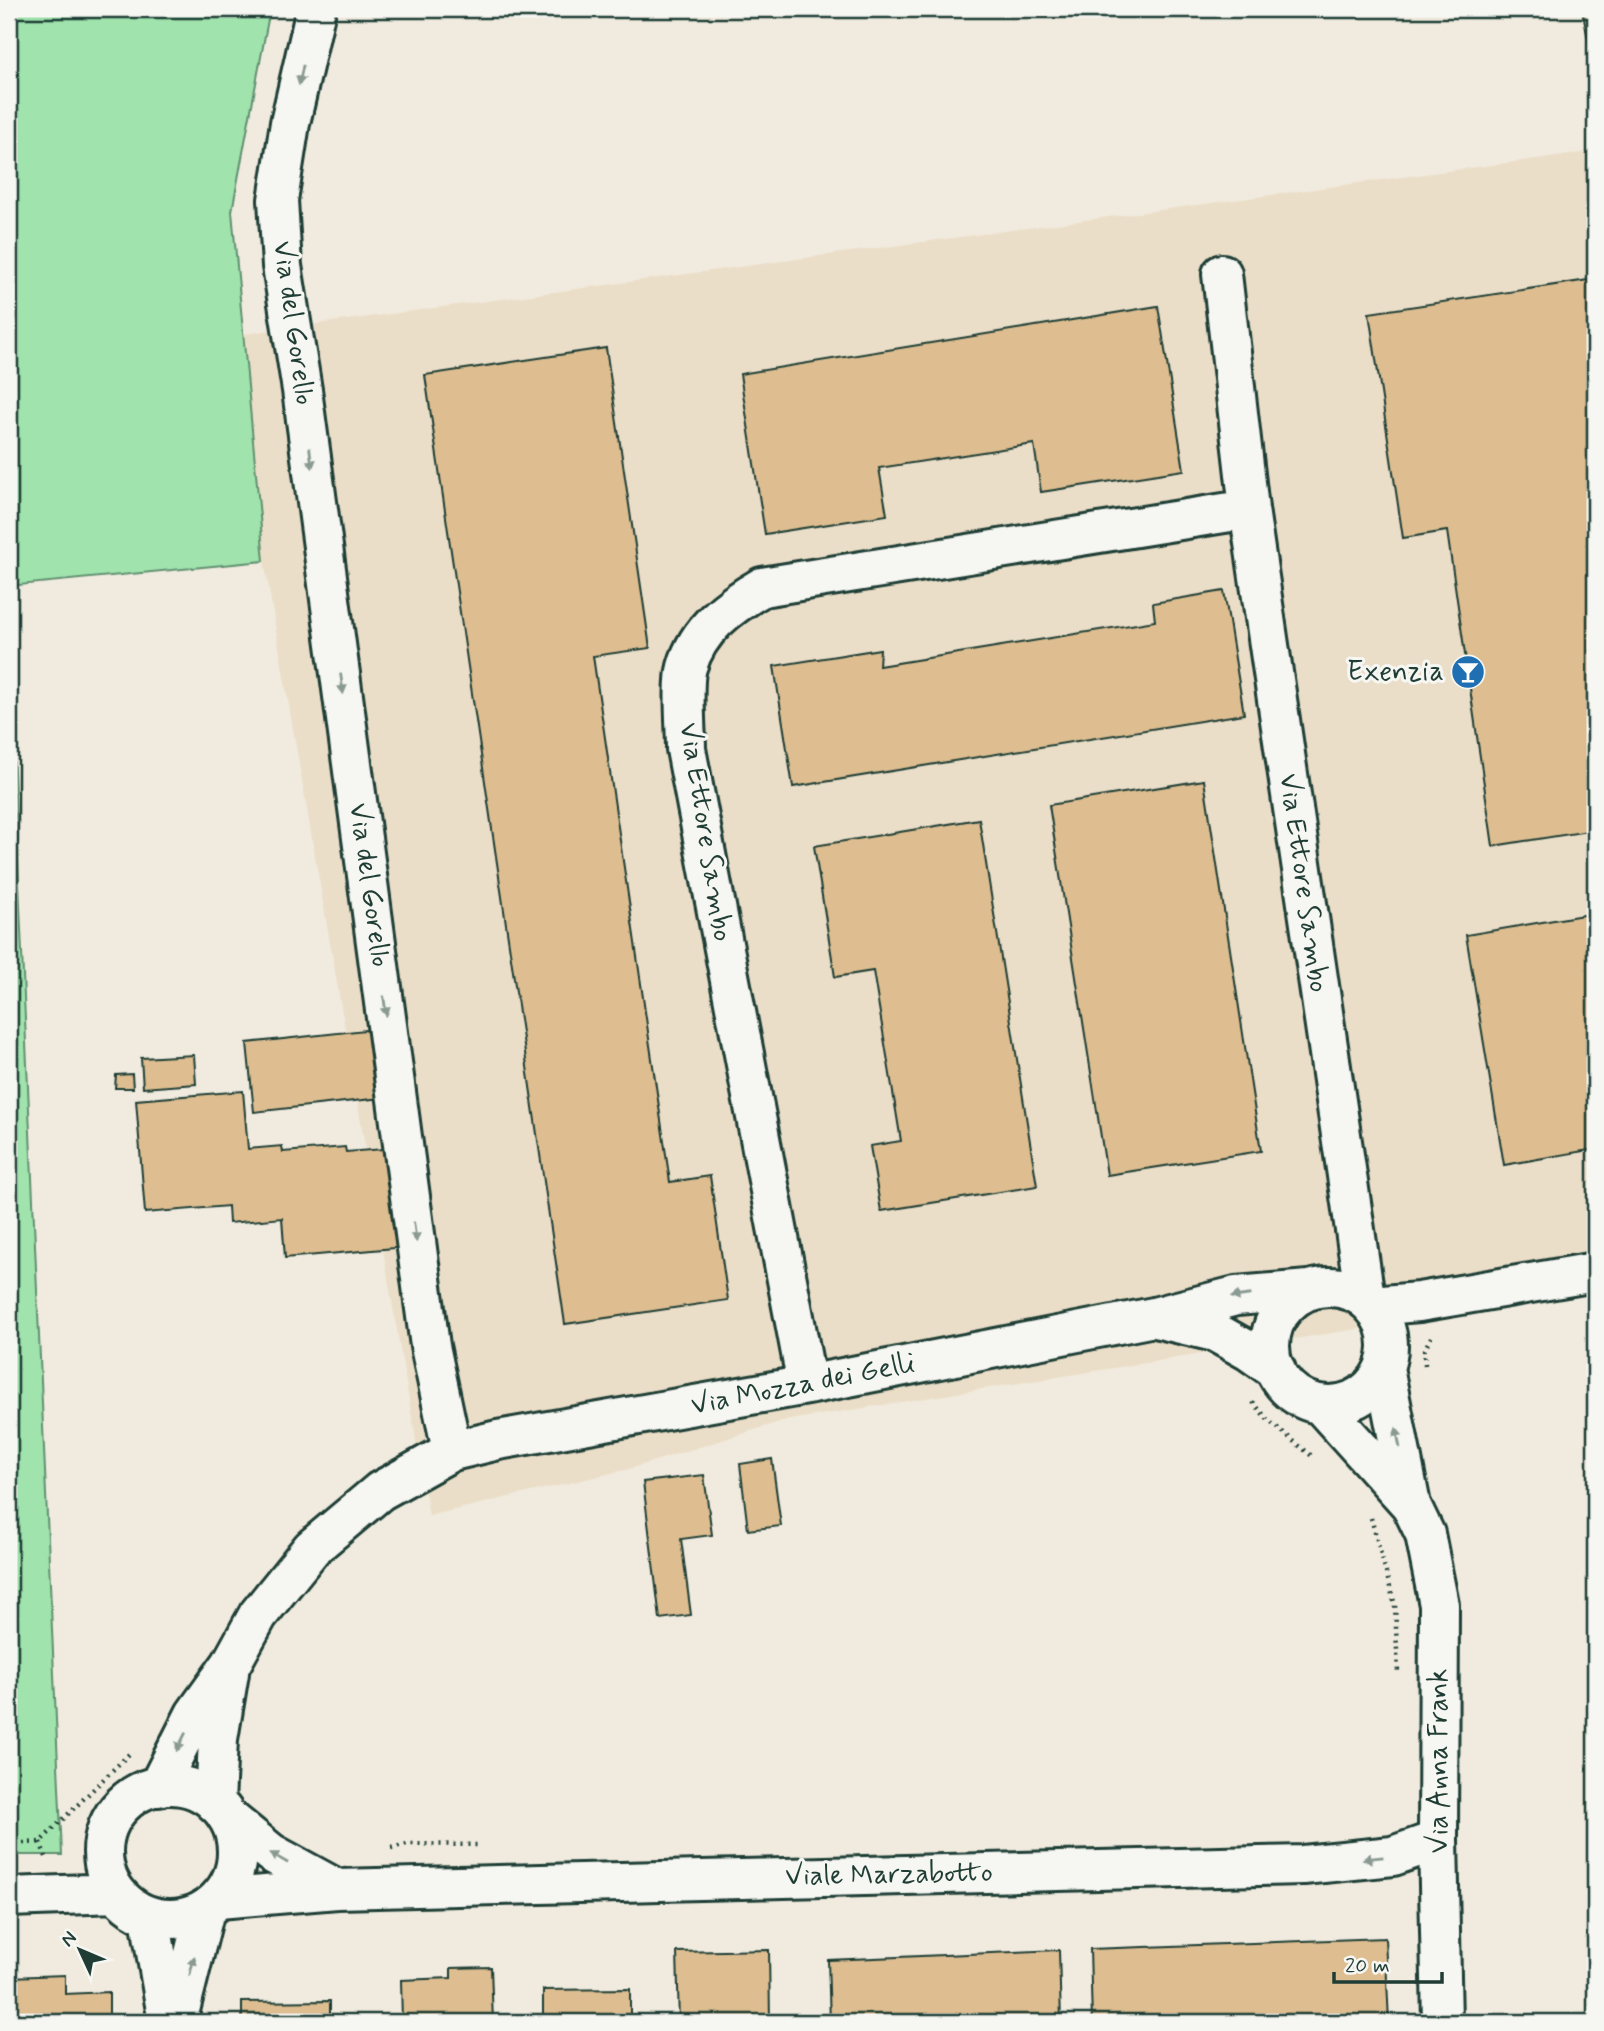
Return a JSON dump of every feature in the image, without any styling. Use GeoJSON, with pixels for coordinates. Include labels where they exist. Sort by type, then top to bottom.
{"type":"FeatureCollection","features":[{"type":"Feature","properties":{"kind":"street","name":"Via del Gorello"},"geometry":{"type":"LineString","coordinates":[[316,9],[290,123],[278,200],[282,266],[304,404],[430,1346],[452,1451]]}},
{"type":"Feature","properties":{"kind":"street","name":"Via Ettore Sambo"},"geometry":{"type":"LineString","coordinates":[[1222,274],[1249,509],[1358,1257],[1359,1315]]}},
{"type":"Feature","properties":{"kind":"street","name":"Via Ettore Sambo"},"geometry":{"type":"LineString","coordinates":[[807,1385],[686,749],[686,669],[699,639],[731,605],[762,587],[1249,509]]}},
{"type":"Feature","properties":{"kind":"street"},"geometry":{"type":"LineString","coordinates":[[1276,1370],[1271,1352],[1272,1332],[1279,1314],[1292,1300],[1359,1315],[1595,1272]]}},
{"type":"Feature","properties":{"kind":"street","name":"Via Mozza dei Gelli"},"geometry":{"type":"LineString","coordinates":[[452,1451],[498,1440],[807,1385],[1154,1317],[1236,1296],[1359,1315]]}},
{"type":"Feature","properties":{"kind":"street"},"geometry":{"type":"LineString","coordinates":[[1320,1404],[1340,1404],[1359,1397],[1374,1384],[1359,1315]]}},
{"type":"Feature","properties":{"kind":"street","name":"Via Anna Frank"},"geometry":{"type":"LineString","coordinates":[[1359,1315],[1411,1505],[1424,1534],[1439,1605],[1438,1840],[1442,2022]]}},
{"type":"Feature","properties":{"kind":"street","name":"Via Mozza dei Gelli"},"geometry":{"type":"LineString","coordinates":[[1154,1317],[1216,1332],[1276,1370],[1286,1386],[1302,1398],[1320,1404]]}},
{"type":"Feature","properties":{"kind":"street","name":"Via Anna Frank"},"geometry":{"type":"LineString","coordinates":[[1320,1404],[1411,1505]]}},
{"type":"Feature","properties":{"kind":"street"},"geometry":{"type":"LineString","coordinates":[[158,1787],[195,1714],[231,1664],[258,1615],[312,1548],[380,1491],[452,1451]]}},
{"type":"Feature","properties":{"kind":"street"},"geometry":{"type":"LineString","coordinates":[[231,1664],[218,1740],[221,1810],[235,1842],[235,1868],[229,1885],[211,1904],[188,1917],[171,1919],[150,1917],[131,1908],[116,1893],[106,1874],[103,1853],[106,1833],[114,1815],[127,1801],[144,1791],[158,1787],[183,1787],[200,1793],[221,1810],[271,1853],[337,1889]]}},
{"type":"Feature","properties":{"kind":"street","name":"Viale Marzabotto"},"geometry":{"type":"LineString","coordinates":[[211,1904],[337,1889],[1303,1865],[1393,1856],[1438,1840]]}},
{"type":"Feature","properties":{"kind":"street"},"geometry":{"type":"LineString","coordinates":[[12,1897],[103,1853]]}},
{"type":"Feature","properties":{"kind":"street"},"geometry":{"type":"LineString","coordinates":[[12,1897],[116,1893]]}},
{"type":"Feature","properties":{"kind":"street"},"geometry":{"type":"LineString","coordinates":[[177,2022],[211,1904]]}},
{"type":"Feature","properties":{"kind":"street"},"geometry":{"type":"LineString","coordinates":[[150,1917],[168,2022]]}},
{"type":"Feature","properties":{"kind":"path"},"geometry":{"type":"LineString","coordinates":[[1252,1400],[1268,1420],[1314,1458]]}},
{"type":"Feature","properties":{"kind":"path"},"geometry":{"type":"LineString","coordinates":[[1370,1514],[1395,1605],[1398,1684]]}},
{"type":"Feature","properties":{"kind":"path"},"geometry":{"type":"LineString","coordinates":[[9,1844],[40,1842],[145,1739],[178,1747]]}},
{"type":"Feature","properties":{"kind":"path"},"geometry":{"type":"LineString","coordinates":[[386,1849],[407,1844],[490,1845]]}},
{"type":"Feature","properties":{"kind":"shaded area"},"geometry":{"type":"Polygon","coordinates":[[[1595,151],[1595,1291],[783,1421],[629,1469],[429,1516],[264,561],[243,334],[1595,151]]]}},
{"type":"Feature","properties":{"kind":"green space"},"geometry":{"type":"Polygon","coordinates":[[[9,9],[270,9],[232,211],[264,561],[9,586],[9,9]]]}},
{"type":"Feature","properties":{"kind":"green space"},"geometry":{"type":"Polygon","coordinates":[[[9,658],[62,1855],[9,1855],[9,658]]]}},
{"type":"Feature","properties":{"kind":"building"},"geometry":{"type":"Polygon","coordinates":[[[1582,9],[1595,9],[1595,59],[1592,59],[1582,9]]]}},
{"type":"Feature","properties":{"kind":"building"},"geometry":{"type":"Polygon","coordinates":[[[1595,279],[1595,830],[1493,846],[1447,531],[1403,538],[1369,313],[1595,279]]]}},
{"type":"Feature","properties":{"kind":"building"},"geometry":{"type":"Polygon","coordinates":[[[1158,306],[1184,470],[1041,492],[1034,444],[879,468],[887,515],[765,534],[740,374],[1158,306]]]}},
{"type":"Feature","properties":{"kind":"building"},"geometry":{"type":"Polygon","coordinates":[[[606,348],[650,648],[593,656],[670,1182],[710,1176],[728,1300],[565,1324],[425,375],[606,348]]]}},
{"type":"Feature","properties":{"kind":"building"},"geometry":{"type":"Polygon","coordinates":[[[1224,591],[1244,714],[793,787],[774,666],[880,649],[879,666],[1155,621],[1153,603],[1224,591]]]}},
{"type":"Feature","properties":{"kind":"building"},"geometry":{"type":"Polygon","coordinates":[[[1204,780],[1261,1151],[1107,1175],[1049,805],[1204,780]]]}},
{"type":"Feature","properties":{"kind":"building"},"geometry":{"type":"Polygon","coordinates":[[[979,819],[1037,1186],[881,1211],[870,1146],[901,1141],[873,971],[835,977],[814,846],[979,819]]]}},
{"type":"Feature","properties":{"kind":"building"},"geometry":{"type":"Polygon","coordinates":[[[1595,913],[1595,1149],[1504,1165],[1466,935],[1595,913]]]}},
{"type":"Feature","properties":{"kind":"building"},"geometry":{"type":"Polygon","coordinates":[[[374,1029],[381,1098],[254,1112],[247,1043],[374,1029]]]}},
{"type":"Feature","properties":{"kind":"building"},"geometry":{"type":"Polygon","coordinates":[[[194,1055],[196,1084],[143,1088],[141,1058],[194,1055]]]}},
{"type":"Feature","properties":{"kind":"building"},"geometry":{"type":"Polygon","coordinates":[[[132,1074],[133,1088],[115,1088],[116,1075],[132,1074]]]}},
{"type":"Feature","properties":{"kind":"building"},"geometry":{"type":"Polygon","coordinates":[[[243,1091],[248,1149],[282,1146],[283,1152],[345,1147],[346,1152],[397,1148],[405,1247],[285,1258],[282,1218],[229,1223],[228,1206],[145,1213],[136,1100],[243,1091]]]}},
{"type":"Feature","properties":{"kind":"building"},"geometry":{"type":"Polygon","coordinates":[[[772,1459],[781,1526],[748,1530],[740,1464],[772,1459]]]}},
{"type":"Feature","properties":{"kind":"building"},"geometry":{"type":"Polygon","coordinates":[[[704,1475],[712,1535],[681,1539],[691,1615],[660,1619],[643,1482],[704,1475]]]}},
{"type":"Feature","properties":{"kind":"building"},"geometry":{"type":"Polygon","coordinates":[[[1385,1938],[1389,2022],[1092,2022],[1090,1949],[1385,1938]]]}},
{"type":"Feature","properties":{"kind":"building"},"geometry":{"type":"Polygon","coordinates":[[[769,1950],[770,2022],[679,2022],[677,1952],[769,1950]]]}},
{"type":"Feature","properties":{"kind":"building"},"geometry":{"type":"Polygon","coordinates":[[[1059,1950],[1061,2022],[830,2022],[828,1960],[1059,1950]]]}},
{"type":"Feature","properties":{"kind":"building"},"geometry":{"type":"Polygon","coordinates":[[[491,1967],[493,2022],[402,2022],[401,1980],[451,1978],[451,1968],[491,1967]]]}},
{"type":"Feature","properties":{"kind":"building"},"geometry":{"type":"Polygon","coordinates":[[[65,1975],[65,1994],[109,1992],[109,2022],[9,2022],[9,1977],[65,1975]]]}},
{"type":"Feature","properties":{"kind":"building"},"geometry":{"type":"Polygon","coordinates":[[[630,1989],[630,2022],[543,2022],[543,1990],[630,1989]]]}},
{"type":"Feature","properties":{"kind":"building"},"geometry":{"type":"Polygon","coordinates":[[[330,2001],[330,2022],[242,2022],[242,2002],[330,2001]]]}},
{"type":"Feature","properties":{"kind":"place","name":"Exenzia"},"geometry":{"type":"Point","coordinates":[1468,672]}}]}
